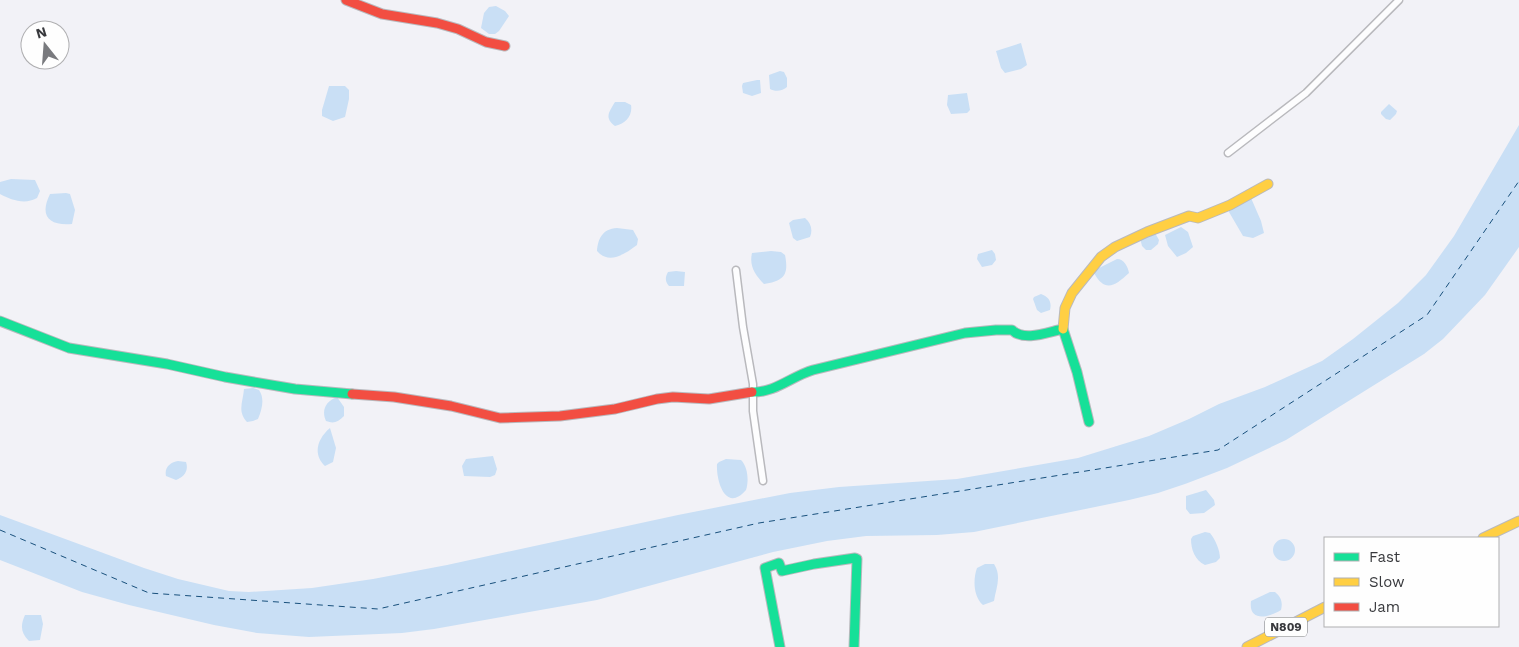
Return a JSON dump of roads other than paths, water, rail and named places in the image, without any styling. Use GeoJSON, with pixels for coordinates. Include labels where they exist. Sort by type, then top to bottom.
{"type":"FeatureCollection","features":[{"type":"Feature","properties":{"kind":"main road"},"geometry":{"type":"LineString","coordinates":[[346,0],[382,14],[437,22],[486,42],[505,46]]}},
{"type":"Feature","properties":{"kind":"main road"},"geometry":{"type":"LineString","coordinates":[[1089,422],[1077,372],[1063,329],[1065,308],[1072,293],[1101,257],[1116,247],[1147,232],[1189,216],[1198,218],[1230,205],[1268,184]]}},
{"type":"Feature","properties":{"kind":"main road"},"geometry":{"type":"LineString","coordinates":[[0,321],[70,348],[167,364],[224,377],[295,389],[394,397],[451,406],[500,418],[560,416],[615,409],[673,397],[709,399],[756,393],[770,390],[802,374],[828,366],[962,334],[994,329],[1012,330],[1017,335],[1024,336],[1063,329]]}},
{"type":"Feature","properties":{"kind":"main road"},"geometry":{"type":"LineString","coordinates":[[1485,537],[1519,521]]}},
{"type":"Feature","properties":{"kind":"main road"},"geometry":{"type":"LineString","coordinates":[[780,647],[765,568],[779,564],[782,571],[856,558],[854,647]]}},
{"type":"Feature","properties":{"kind":"main road","name":"N809"},"geometry":{"type":"LineString","coordinates":[[1248,647],[1324,608]]}},
{"type":"Feature","properties":{"kind":"street"},"geometry":{"type":"LineString","coordinates":[[1228,153],[1306,93],[1398,0]]}},
{"type":"Feature","properties":{"kind":"street"},"geometry":{"type":"LineString","coordinates":[[736,270],[763,481]]}},
{"type":"Feature","properties":{"kind":"water"},"geometry":{"type":"Polygon","coordinates":[[[496,6],[505,11],[509,16],[499,31],[495,34],[489,34],[481,28],[484,13],[489,7],[496,6]]]}},
{"type":"Feature","properties":{"kind":"water"},"geometry":{"type":"Polygon","coordinates":[[[1021,43],[1027,65],[1021,69],[1005,73],[1001,68],[996,51],[1021,43]]]}},
{"type":"Feature","properties":{"kind":"water"},"geometry":{"type":"Polygon","coordinates":[[[780,71],[784,72],[787,78],[787,87],[774,91],[770,89],[769,75],[780,71]]]}},
{"type":"Feature","properties":{"kind":"water"},"geometry":{"type":"Polygon","coordinates":[[[760,80],[761,93],[752,96],[743,93],[743,83],[760,80]]]}},
{"type":"Feature","properties":{"kind":"water"},"geometry":{"type":"Polygon","coordinates":[[[329,86],[345,86],[349,90],[345,117],[333,121],[322,116],[329,86]]]}},
{"type":"Feature","properties":{"kind":"water"},"geometry":{"type":"Polygon","coordinates":[[[967,93],[970,110],[967,113],[951,114],[947,105],[948,95],[967,93]]]}},
{"type":"Feature","properties":{"kind":"water"},"geometry":{"type":"Polygon","coordinates":[[[615,102],[625,102],[631,105],[631,113],[628,119],[615,126],[609,118],[609,112],[615,102]]]}},
{"type":"Feature","properties":{"kind":"water"},"geometry":{"type":"Polygon","coordinates":[[[1389,104],[1397,111],[1390,120],[1381,114],[1389,104]]]}},
{"type":"Feature","properties":{"kind":"water"},"geometry":{"type":"Polygon","coordinates":[[[1519,125],[1519,247],[1485,295],[1443,339],[1424,354],[1286,440],[1227,468],[1158,493],[974,532],[937,535],[866,536],[827,541],[773,552],[597,600],[402,633],[309,637],[257,633],[214,625],[82,592],[0,560],[0,515],[144,568],[178,579],[229,591],[249,592],[312,588],[447,565],[790,493],[839,487],[957,479],[1078,458],[1149,436],[1219,404],[1265,387],[1322,361],[1353,339],[1398,303],[1426,275],[1454,236],[1519,125]]]}},
{"type":"Feature","properties":{"kind":"water"},"geometry":{"type":"Polygon","coordinates":[[[11,179],[35,180],[40,191],[37,198],[28,201],[18,201],[0,194],[0,182],[11,179]]]}},
{"type":"Feature","properties":{"kind":"water"},"geometry":{"type":"Polygon","coordinates":[[[50,194],[70,194],[75,210],[72,224],[57,223],[48,218],[46,214],[50,194]]]}},
{"type":"Feature","properties":{"kind":"water"},"geometry":{"type":"Polygon","coordinates":[[[1251,198],[1264,233],[1253,238],[1243,236],[1229,212],[1230,206],[1251,198]]]}},
{"type":"Feature","properties":{"kind":"water"},"geometry":{"type":"Polygon","coordinates":[[[805,218],[811,227],[810,237],[797,241],[793,238],[789,223],[793,220],[805,218]]]}},
{"type":"Feature","properties":{"kind":"water"},"geometry":{"type":"Polygon","coordinates":[[[1181,227],[1188,232],[1193,247],[1177,257],[1168,246],[1165,235],[1181,227]]]}},
{"type":"Feature","properties":{"kind":"water"},"geometry":{"type":"Polygon","coordinates":[[[617,228],[633,230],[638,239],[637,245],[617,257],[612,258],[602,255],[597,251],[598,242],[608,230],[617,228]]]}},
{"type":"Feature","properties":{"kind":"water"},"geometry":{"type":"Polygon","coordinates":[[[1155,233],[1159,240],[1158,244],[1151,250],[1146,250],[1142,246],[1140,238],[1155,233]]]}},
{"type":"Feature","properties":{"kind":"water"},"geometry":{"type":"Polygon","coordinates":[[[992,250],[996,260],[992,265],[982,267],[977,259],[978,254],[992,250]]]}},
{"type":"Feature","properties":{"kind":"water"},"geometry":{"type":"Polygon","coordinates":[[[781,252],[785,255],[786,268],[784,276],[780,279],[764,284],[754,270],[751,262],[752,253],[781,252]]]}},
{"type":"Feature","properties":{"kind":"water"},"geometry":{"type":"Polygon","coordinates":[[[1117,259],[1122,260],[1129,273],[1115,284],[1106,285],[1102,283],[1094,273],[1095,270],[1117,259]]]}},
{"type":"Feature","properties":{"kind":"water"},"geometry":{"type":"Polygon","coordinates":[[[668,272],[685,272],[684,286],[669,286],[667,283],[668,272]]]}},
{"type":"Feature","properties":{"kind":"water"},"geometry":{"type":"Polygon","coordinates":[[[1041,294],[1048,298],[1051,305],[1050,310],[1041,313],[1037,310],[1033,299],[1041,294]]]}},
{"type":"Feature","properties":{"kind":"water"},"geometry":{"type":"Polygon","coordinates":[[[253,388],[261,393],[262,408],[258,419],[247,422],[241,410],[244,389],[253,388]]]}},
{"type":"Feature","properties":{"kind":"water"},"geometry":{"type":"Polygon","coordinates":[[[337,397],[344,407],[344,416],[336,422],[326,421],[324,410],[327,403],[337,397]]]}},
{"type":"Feature","properties":{"kind":"water"},"geometry":{"type":"Polygon","coordinates":[[[330,428],[336,448],[333,462],[325,466],[319,456],[318,446],[322,436],[330,428]]]}},
{"type":"Feature","properties":{"kind":"water"},"geometry":{"type":"Polygon","coordinates":[[[493,456],[497,469],[495,475],[490,477],[464,476],[462,466],[466,459],[493,456]]]}},
{"type":"Feature","properties":{"kind":"water"},"geometry":{"type":"Polygon","coordinates":[[[726,459],[741,460],[747,474],[746,490],[733,498],[728,497],[724,492],[718,479],[717,464],[726,459]]]}},
{"type":"Feature","properties":{"kind":"water"},"geometry":{"type":"Polygon","coordinates":[[[173,462],[186,462],[187,468],[183,475],[176,480],[166,476],[166,470],[169,466],[173,462]]]}},
{"type":"Feature","properties":{"kind":"water"},"geometry":{"type":"Polygon","coordinates":[[[1206,490],[1214,500],[1215,505],[1204,513],[1190,514],[1186,509],[1186,496],[1206,490]]]}},
{"type":"Feature","properties":{"kind":"water"},"geometry":{"type":"Polygon","coordinates":[[[1205,532],[1210,533],[1214,538],[1220,558],[1216,562],[1205,565],[1194,554],[1191,539],[1193,536],[1205,532]]]}},
{"type":"Feature","properties":{"kind":"water"},"geometry":{"type":"Polygon","coordinates":[[[1284,539],[1292,542],[1295,550],[1292,558],[1284,561],[1276,558],[1273,550],[1276,542],[1284,539]]]}},
{"type":"Feature","properties":{"kind":"water"},"geometry":{"type":"Polygon","coordinates":[[[985,564],[994,564],[998,578],[994,601],[983,605],[977,597],[975,577],[977,568],[985,564]]]}},
{"type":"Feature","properties":{"kind":"water"},"geometry":{"type":"Polygon","coordinates":[[[1270,592],[1275,592],[1280,598],[1282,602],[1281,610],[1266,616],[1253,613],[1251,601],[1270,592]]]}},
{"type":"Feature","properties":{"kind":"water"},"geometry":{"type":"Polygon","coordinates":[[[25,615],[41,615],[43,624],[40,640],[29,641],[24,635],[22,623],[25,615]]]}}]}
